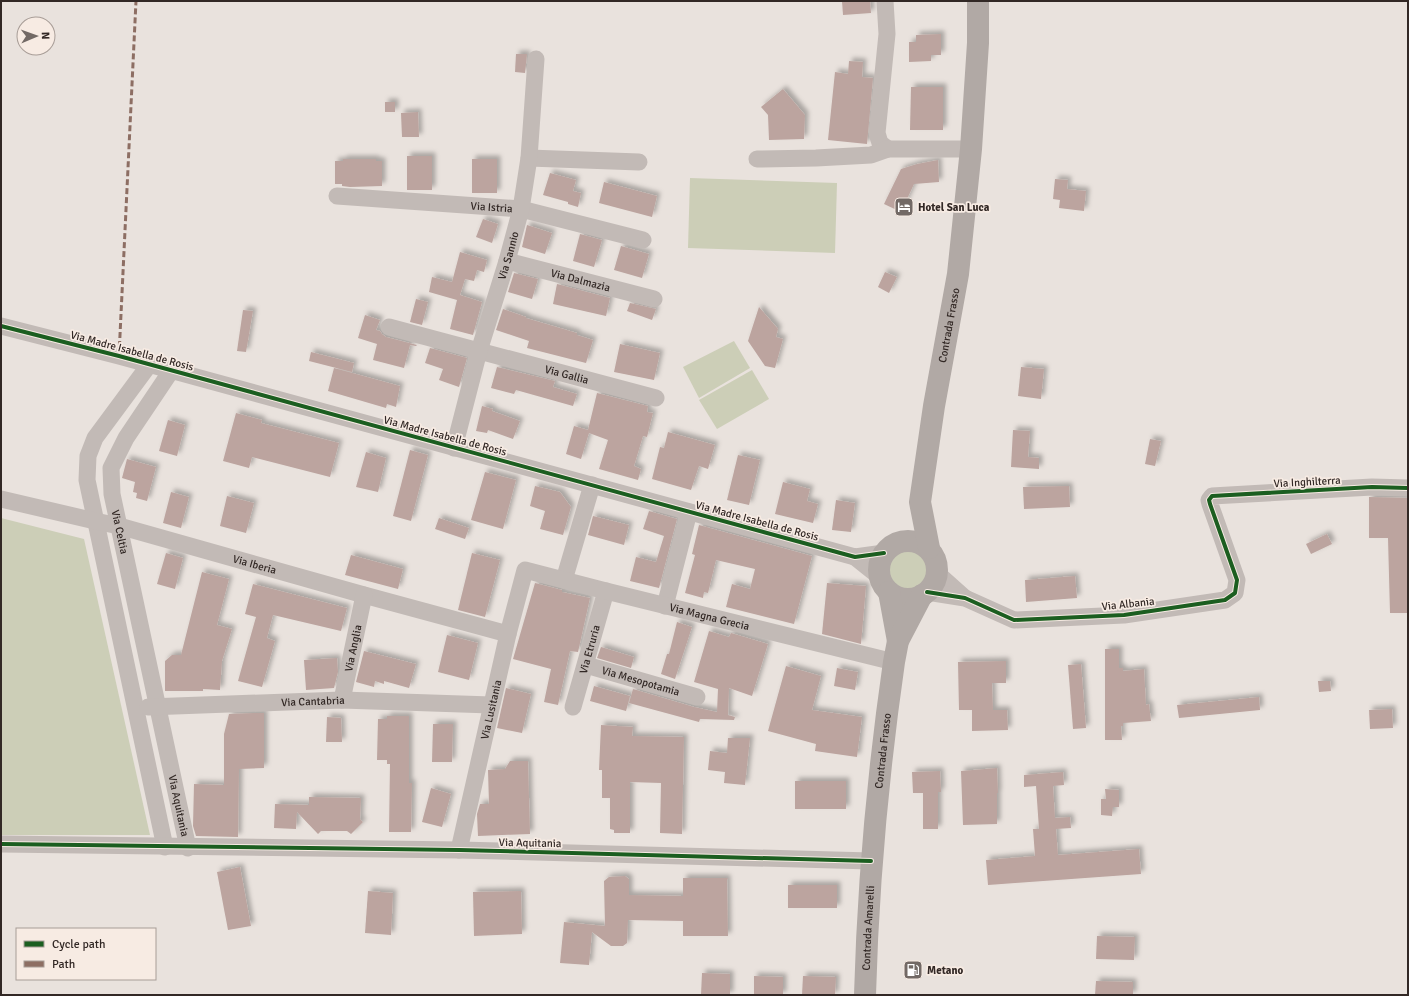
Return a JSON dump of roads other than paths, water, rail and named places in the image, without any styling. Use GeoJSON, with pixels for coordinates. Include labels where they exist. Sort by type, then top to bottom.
{"type":"FeatureCollection","features":[{"type":"Feature","properties":{"kind":"main road","name":"Contrada Frasso"},"geometry":{"type":"LineString","coordinates":[[929,548],[920,502],[934,406],[958,274],[971,148],[978,43],[978,1]]}},
{"type":"Feature","properties":{"kind":"main road","name":"Contrada Frasso"},"geometry":{"type":"LineString","coordinates":[[890,548],[920,502]]}},
{"type":"Feature","properties":{"kind":"main road"},"geometry":{"type":"LineString","coordinates":[[905,540],[922,543],[929,548],[937,564],[935,581],[925,594],[914,598],[904,599],[896,596],[884,584],[879,569],[880,560],[890,548],[905,540]]}},
{"type":"Feature","properties":{"kind":"main road","name":"Contrada Frasso"},"geometry":{"type":"LineString","coordinates":[[884,584],[898,641]]}},
{"type":"Feature","properties":{"kind":"main road","name":"Contrada Frasso"},"geometry":{"type":"LineString","coordinates":[[872,861],[878,781],[898,641],[925,594]]}},
{"type":"Feature","properties":{"kind":"main road","name":"Contrada Amarelli"},"geometry":{"type":"LineString","coordinates":[[865,995],[866,941],[872,861]]}},
{"type":"Feature","properties":{"kind":"street"},"geometry":{"type":"LineString","coordinates":[[885,1],[888,34],[876,133],[880,143],[888,149]]}},
{"type":"Feature","properties":{"kind":"street","name":"Via Sannio"},"geometry":{"type":"LineString","coordinates":[[454,448],[478,351],[507,261],[521,209],[529,158],[536,59]]}},
{"type":"Feature","properties":{"kind":"street"},"geometry":{"type":"LineString","coordinates":[[757,159],[871,155],[888,149],[971,148]]}},
{"type":"Feature","properties":{"kind":"street"},"geometry":{"type":"LineString","coordinates":[[529,158],[639,162]]}},
{"type":"Feature","properties":{"kind":"street","name":"Via Istria"},"geometry":{"type":"LineString","coordinates":[[337,196],[521,209],[643,240]]}},
{"type":"Feature","properties":{"kind":"street","name":"Via Dalmazia"},"geometry":{"type":"LineString","coordinates":[[507,261],[654,299]]}},
{"type":"Feature","properties":{"kind":"street","name":"Via Madre Isabella de Rosis"},"geometry":{"type":"LineString","coordinates":[[1,326],[855,557],[884,584]]}},
{"type":"Feature","properties":{"kind":"street"},"geometry":{"type":"LineString","coordinates":[[389,327],[478,351]]}},
{"type":"Feature","properties":{"kind":"street","name":"Via Gallia"},"geometry":{"type":"LineString","coordinates":[[478,351],[656,398]]}},
{"type":"Feature","properties":{"kind":"street"},"geometry":{"type":"LineString","coordinates":[[149,365],[95,438],[88,456],[87,480],[166,847]]}},
{"type":"Feature","properties":{"kind":"street","name":"Via Celtia"},"geometry":{"type":"LineString","coordinates":[[158,706],[112,494],[111,468],[126,438],[171,371]]}},
{"type":"Feature","properties":{"kind":"street"},"geometry":{"type":"LineString","coordinates":[[564,580],[592,485]]}},
{"type":"Feature","properties":{"kind":"street","name":"Via Inghilterra"},"geometry":{"type":"LineString","coordinates":[[1209,500],[1212,496],[1372,487],[1408,488]]}},
{"type":"Feature","properties":{"kind":"street","name":"Via Iberia"},"geometry":{"type":"LineString","coordinates":[[1,499],[119,526],[508,634]]}},
{"type":"Feature","properties":{"kind":"street","name":"Via Albania"},"geometry":{"type":"LineString","coordinates":[[937,572],[965,598],[1014,620],[1124,615],[1225,600],[1235,592],[1237,580],[1209,500]]}},
{"type":"Feature","properties":{"kind":"street","name":"Via Madre Isabella de Rosis"},"geometry":{"type":"LineString","coordinates":[[665,606],[689,512]]}},
{"type":"Feature","properties":{"kind":"street","name":"Via Madre Isabella de Rosis"},"geometry":{"type":"LineString","coordinates":[[855,557],[890,548]]}},
{"type":"Feature","properties":{"kind":"street","name":"Via Magna Grecia"},"geometry":{"type":"LineString","coordinates":[[525,570],[894,662]]}},
{"type":"Feature","properties":{"kind":"street","name":"Via Lusitania"},"geometry":{"type":"LineString","coordinates":[[459,850],[491,705],[525,570]]}},
{"type":"Feature","properties":{"kind":"street","name":"Via Etruria"},"geometry":{"type":"LineString","coordinates":[[573,707],[606,591]]}},
{"type":"Feature","properties":{"kind":"street","name":"Via Albania"},"geometry":{"type":"LineString","coordinates":[[925,594],[965,598]]}},
{"type":"Feature","properties":{"kind":"street","name":"Via Anglia"},"geometry":{"type":"LineString","coordinates":[[342,700],[364,595]]}},
{"type":"Feature","properties":{"kind":"street","name":"Via Mesopotamia"},"geometry":{"type":"LineString","coordinates":[[586,665],[697,697]]}},
{"type":"Feature","properties":{"kind":"street","name":"Via Cantabria"},"geometry":{"type":"LineString","coordinates":[[135,708],[342,700],[491,705]]}},
{"type":"Feature","properties":{"kind":"street","name":"Via Aquitania"},"geometry":{"type":"LineString","coordinates":[[158,706],[188,848],[459,850],[872,861]]}},
{"type":"Feature","properties":{"kind":"street"},"geometry":{"type":"LineString","coordinates":[[1,844],[188,848]]}},
{"type":"Feature","properties":{"kind":"place","name":"Hotel San Luca"},"geometry":{"type":"Point","coordinates":[904,207]}},
{"type":"Feature","properties":{"kind":"place","name":"Metano"},"geometry":{"type":"Point","coordinates":[913,970]}}]}
